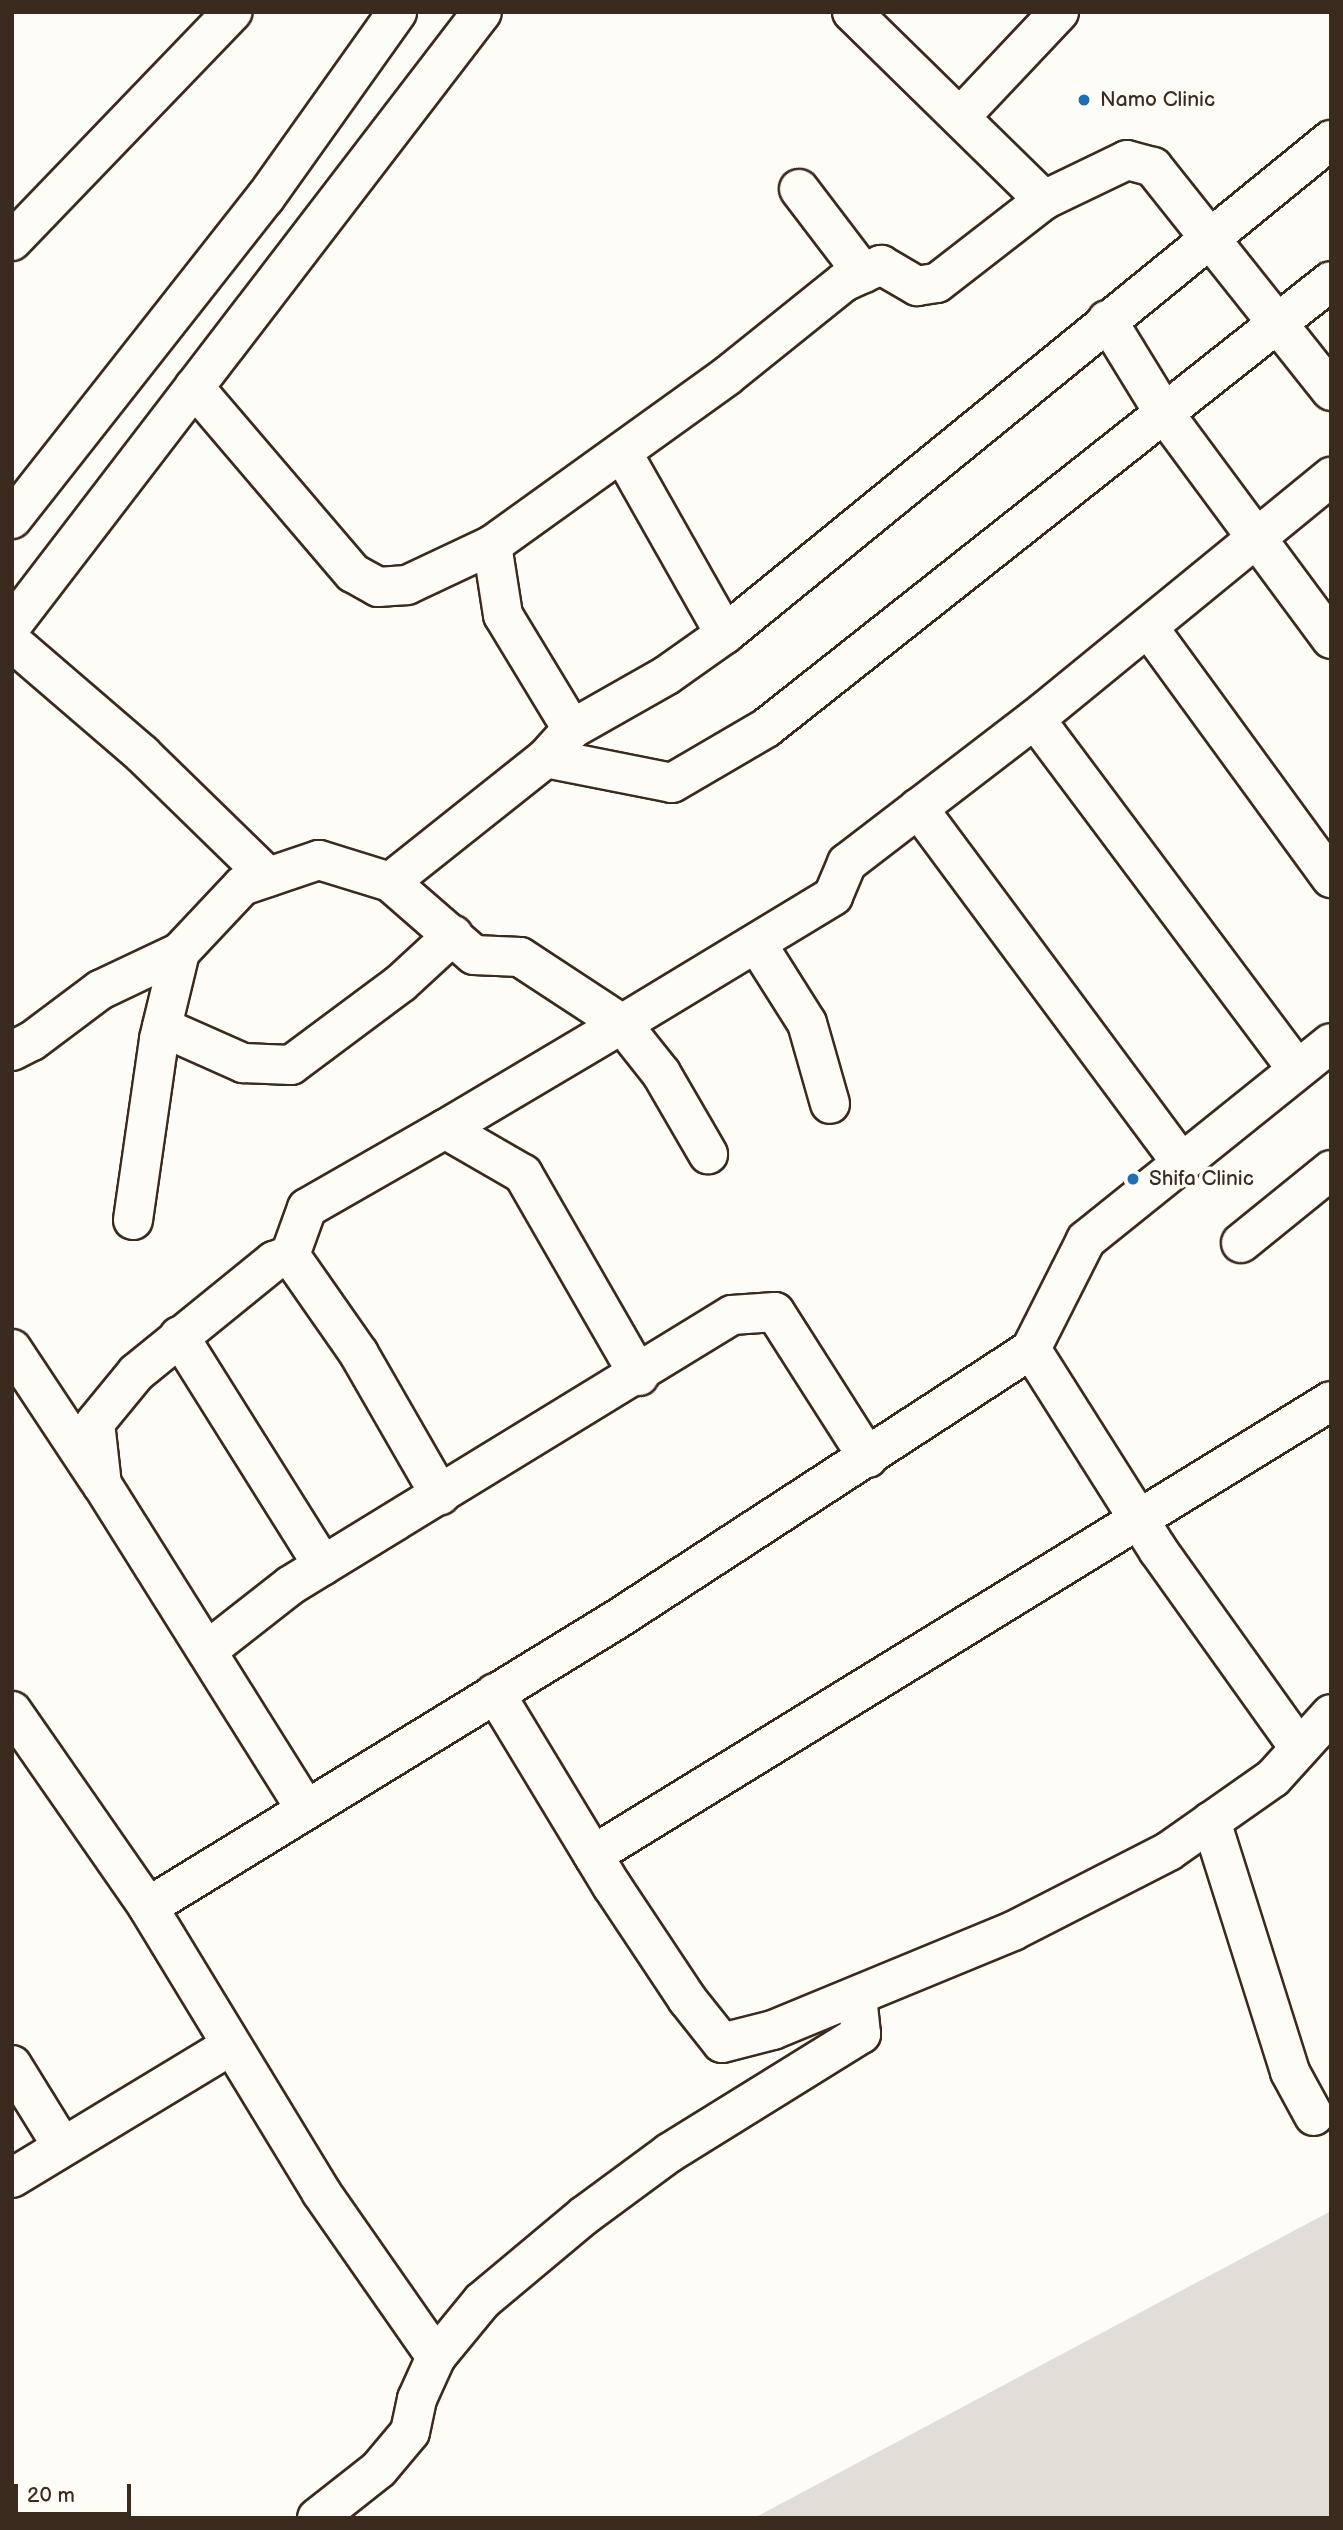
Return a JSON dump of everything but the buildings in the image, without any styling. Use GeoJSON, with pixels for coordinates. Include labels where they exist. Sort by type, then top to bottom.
{"type":"FeatureCollection","features":[{"type":"Feature","properties":{"kind":"street"},"geometry":{"type":"LineString","coordinates":[[12,241],[233,12]]}},
{"type":"Feature","properties":{"kind":"street"},"geometry":{"type":"LineString","coordinates":[[12,519],[265,198],[397,12]]}},
{"type":"Feature","properties":{"kind":"street"},"geometry":{"type":"LineString","coordinates":[[12,625],[482,12]]}},
{"type":"Feature","properties":{"kind":"street"},"geometry":{"type":"LineString","coordinates":[[961,116],[1059,12]]}},
{"type":"Feature","properties":{"kind":"street"},"geometry":{"type":"LineString","coordinates":[[854,13],[1044,200]]}},
{"type":"Feature","properties":{"kind":"street"},"geometry":{"type":"LineString","coordinates":[[390,882],[546,758],[572,729],[667,676],[725,634],[1331,140]]}},
{"type":"Feature","properties":{"kind":"street"},"geometry":{"type":"LineString","coordinates":[[194,387],[353,573],[378,587],[407,585],[492,545],[623,454],[844,282],[881,265],[917,286],[937,283],[1044,200],[1126,160],[1153,167],[1211,236],[1331,391]]}},
{"type":"Feature","properties":{"kind":"street"},"geometry":{"type":"LineString","coordinates":[[799,189],[863,273]]}},
{"type":"Feature","properties":{"kind":"street"},"geometry":{"type":"LineString","coordinates":[[546,758],[672,783],[766,728],[1331,281]]}},
{"type":"Feature","properties":{"kind":"street"},"geometry":{"type":"LineString","coordinates":[[1107,320],[1164,413],[1331,639]]}},
{"type":"Feature","properties":{"kind":"street"},"geometry":{"type":"LineString","coordinates":[[623,454],[725,634]]}},
{"type":"Feature","properties":{"kind":"street"},"geometry":{"type":"LineString","coordinates":[[102,1485],[95,1423],[136,1373],[274,1261],[290,1255],[307,1208],[446,1129],[757,944],[832,896],[847,863],[1035,719],[1331,477]]}},
{"type":"Feature","properties":{"kind":"street"},"geometry":{"type":"LineString","coordinates":[[492,545],[503,615],[572,729]]}},
{"type":"Feature","properties":{"kind":"street"},"geometry":{"type":"LineString","coordinates":[[1147,627],[1331,878]]}},
{"type":"Feature","properties":{"kind":"street"},"geometry":{"type":"LineString","coordinates":[[12,642],[142,754],[268,877]]}},
{"type":"Feature","properties":{"kind":"street"},"geometry":{"type":"LineString","coordinates":[[1035,719],[1297,1069]]}},
{"type":"Feature","properties":{"kind":"street"},"geometry":{"type":"LineString","coordinates":[[918,808],[1180,1161]]}},
{"type":"Feature","properties":{"kind":"street"},"geometry":{"type":"LineString","coordinates":[[12,1051],[32,1041],[100,990],[180,952],[242,886],[319,860],[390,882],[474,955],[520,957],[622,1024],[661,1073],[708,1154]]}},
{"type":"Feature","properties":{"kind":"street"},"geometry":{"type":"LineString","coordinates":[[162,1027],[243,1063],[290,1065],[401,983],[453,935]]}},
{"type":"Feature","properties":{"kind":"street"},"geometry":{"type":"LineString","coordinates":[[757,944],[807,1023],[830,1104]]}},
{"type":"Feature","properties":{"kind":"street"},"geometry":{"type":"LineString","coordinates":[[133,1220],[162,1027],[180,952]]}},
{"type":"Feature","properties":{"kind":"street"},"geometry":{"type":"LineString","coordinates":[[148,1907],[868,1458],[1031,1349],[1086,1240],[1180,1161],[1331,1042]]}},
{"type":"Feature","properties":{"kind":"street"},"geometry":{"type":"LineString","coordinates":[[446,1129],[523,1174],[639,1376]]}},
{"type":"Feature","properties":{"kind":"street"},"geometry":{"type":"LineString","coordinates":[[1241,1243],[1331,1170]]}},
{"type":"Feature","properties":{"kind":"street"},"geometry":{"type":"LineString","coordinates":[[290,1255],[359,1354],[440,1495]]}},
{"type":"Feature","properties":{"kind":"street"},"geometry":{"type":"LineString","coordinates":[[208,1650],[323,1566],[639,1376],[732,1315],[775,1312],[868,1458]]}},
{"type":"Feature","properties":{"kind":"street"},"geometry":{"type":"LineString","coordinates":[[180,1336],[323,1566]]}},
{"type":"Feature","properties":{"kind":"street"},"geometry":{"type":"LineString","coordinates":[[12,1349],[102,1485],[162,1586],[208,1650],[305,1808]]}},
{"type":"Feature","properties":{"kind":"street"},"geometry":{"type":"LineString","coordinates":[[1031,1349],[1140,1521],[1299,1748]]}},
{"type":"Feature","properties":{"kind":"street"},"geometry":{"type":"LineString","coordinates":[[593,1855],[1140,1521],[1331,1401]]}},
{"type":"Feature","properties":{"kind":"street"},"geometry":{"type":"LineString","coordinates":[[495,1693],[593,1855],[687,1999],[722,2043],[773,2030],[1013,1931],[1169,1851],[1273,1778],[1331,1714]]}},
{"type":"Feature","properties":{"kind":"street"},"geometry":{"type":"LineString","coordinates":[[12,1711],[148,1907],[321,2192],[436,2357]]}},
{"type":"Feature","properties":{"kind":"street"},"geometry":{"type":"LineString","coordinates":[[1211,1821],[1290,2072],[1314,2116]]}},
{"type":"Feature","properties":{"kind":"street"},"geometry":{"type":"LineString","coordinates":[[317,2518],[379,2469],[410,2432],[417,2399],[436,2357],[482,2301],[585,2215],[756,2095],[835,2054],[861,2034],[857,1996]]}},
{"type":"Feature","properties":{"kind":"street"},"geometry":{"type":"LineString","coordinates":[[12,2178],[230,2046]]}},
{"type":"Feature","properties":{"kind":"street"},"geometry":{"type":"LineString","coordinates":[[12,2065],[62,2146]]}},
{"type":"Feature","properties":{"kind":"shaded area"},"geometry":{"type":"Polygon","coordinates":[[[1331,2211],[1331,2518],[754,2518],[1331,2211]]]}},
{"type":"Feature","properties":{"kind":"place","name":"Namo Clinic"},"geometry":{"type":"Point","coordinates":[1084,100]}},
{"type":"Feature","properties":{"kind":"place","name":"Shifa Clinic"},"geometry":{"type":"Point","coordinates":[1133,1179]}}]}
